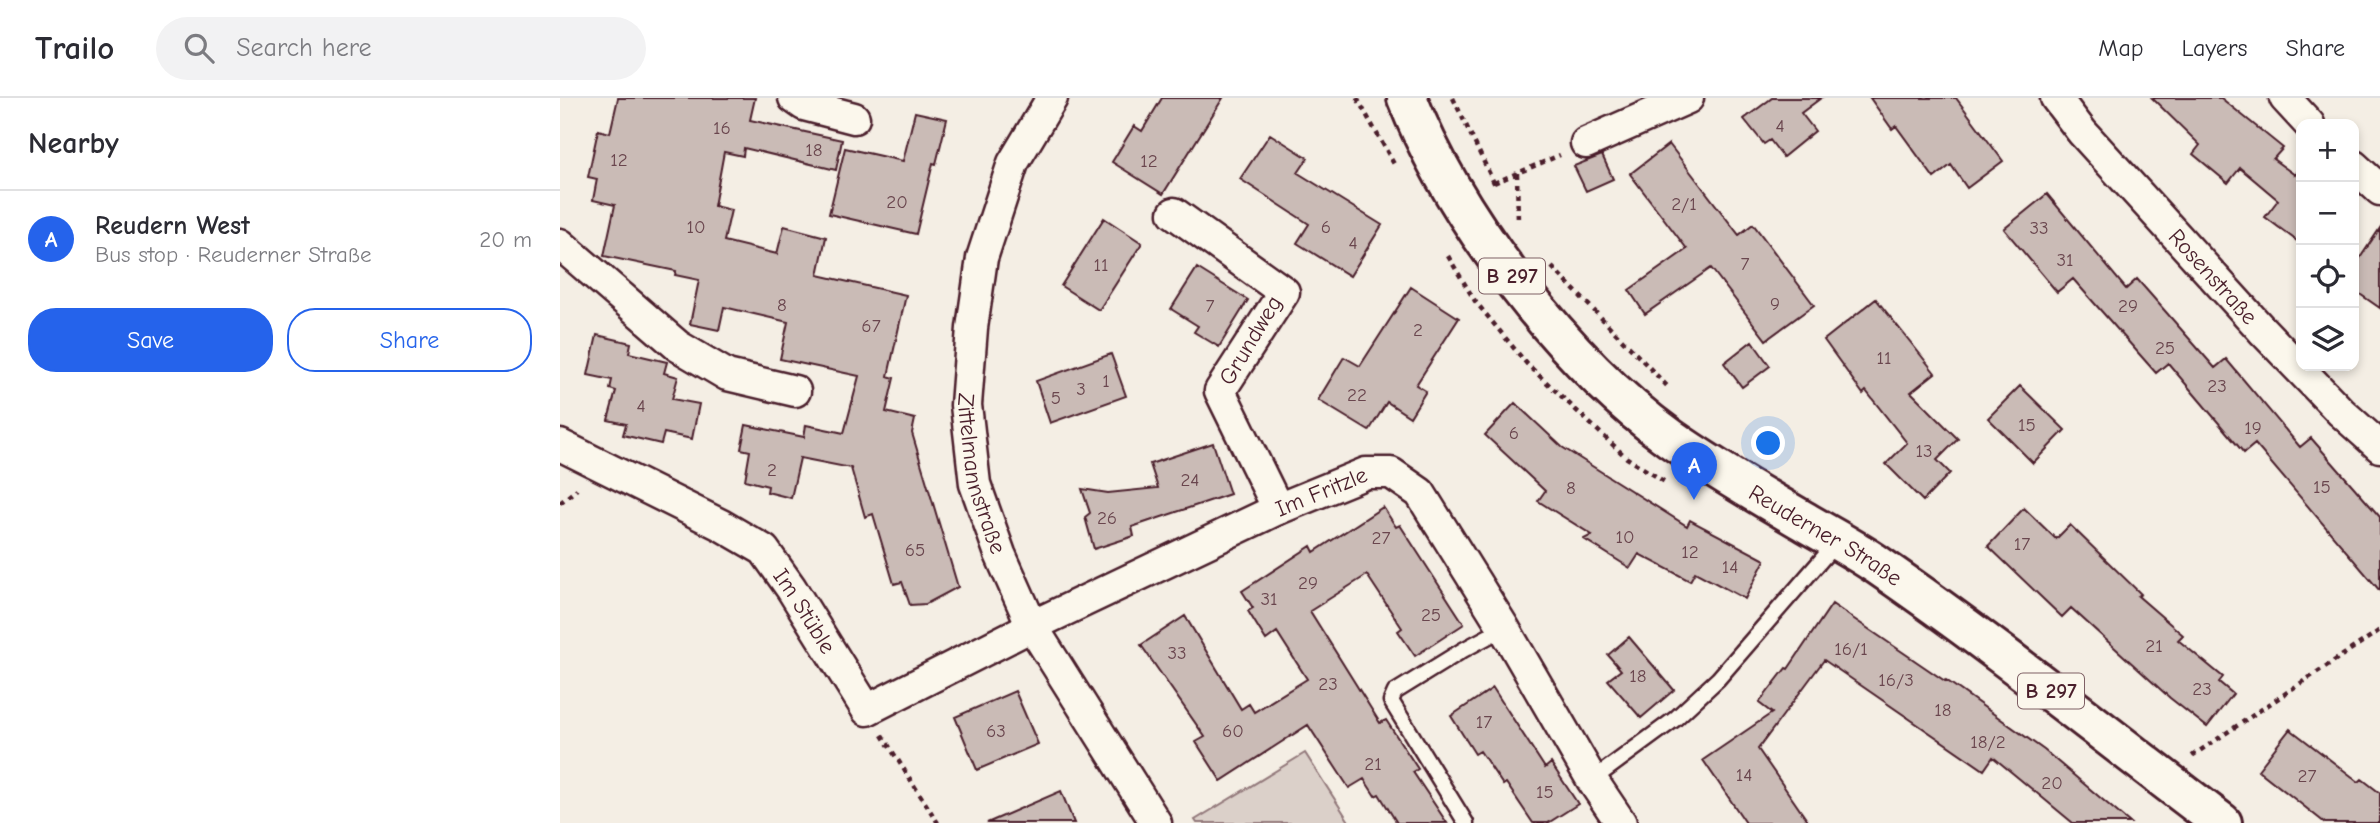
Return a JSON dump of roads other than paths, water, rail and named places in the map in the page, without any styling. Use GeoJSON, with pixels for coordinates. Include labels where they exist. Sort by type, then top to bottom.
{"type":"FeatureCollection","features":[{"type":"Feature","properties":{"kind":"main road","name":"Reuderner Straße"},"geometry":{"type":"LineString","coordinates":[[1408,98],[1422,135],[1461,203],[1505,267],[1568,345],[1592,370],[1670,437],[1744,486],[1876,564],[2001,652],[2222,823]]}},
{"type":"Feature","properties":{"kind":"street"},"geometry":{"type":"LineString","coordinates":[[793,98],[803,105],[854,118]]}},
{"type":"Feature","properties":{"kind":"street","name":"Zittelmannstraße"},"geometry":{"type":"LineString","coordinates":[[1052,98],[1013,163],[982,258],[965,405],[975,484],[1000,554],[1032,626],[1156,823]]}},
{"type":"Feature","properties":{"kind":"street"},"geometry":{"type":"LineString","coordinates":[[1586,143],[1688,98]]}},
{"type":"Feature","properties":{"kind":"street","name":"Rosenstraße"},"geometry":{"type":"LineString","coordinates":[[2056,98],[2082,132],[2262,330],[2341,412],[2380,447]]}},
{"type":"Feature","properties":{"kind":"street"},"geometry":{"type":"LineString","coordinates":[[2285,98],[2304,119]]}},
{"type":"Feature","properties":{"kind":"street"},"geometry":{"type":"LineString","coordinates":[[2359,171],[2380,190]]}},
{"type":"Feature","properties":{"kind":"street","name":"Grundweg"},"geometry":{"type":"LineString","coordinates":[[1174,213],[1284,292],[1220,390],[1278,509]]}},
{"type":"Feature","properties":{"kind":"street"},"geometry":{"type":"LineString","coordinates":[[560,244],[678,346],[727,375],[795,391]]}},
{"type":"Feature","properties":{"kind":"street","name":"Im Stüble"},"geometry":{"type":"LineString","coordinates":[[560,445],[721,525],[764,550],[791,588],[867,710],[1032,626]]}},
{"type":"Feature","properties":{"kind":"street","name":"Im Fritzle"},"geometry":{"type":"LineString","coordinates":[[1032,626],[1278,509],[1366,473],[1391,474],[1420,493],[1504,628],[1592,780],[1621,823]]}},
{"type":"Feature","properties":{"kind":"lane"},"geometry":{"type":"LineString","coordinates":[[1592,780],[1675,719],[1718,679],[1838,541]]}},
{"type":"Feature","properties":{"kind":"lane"},"geometry":{"type":"LineString","coordinates":[[1466,823],[1391,701],[1395,692],[1462,650],[1504,628]]}},
{"type":"Feature","properties":{"kind":"place","name":"Reudern West"},"geometry":{"type":"Point","coordinates":[1694,500]}}]}
